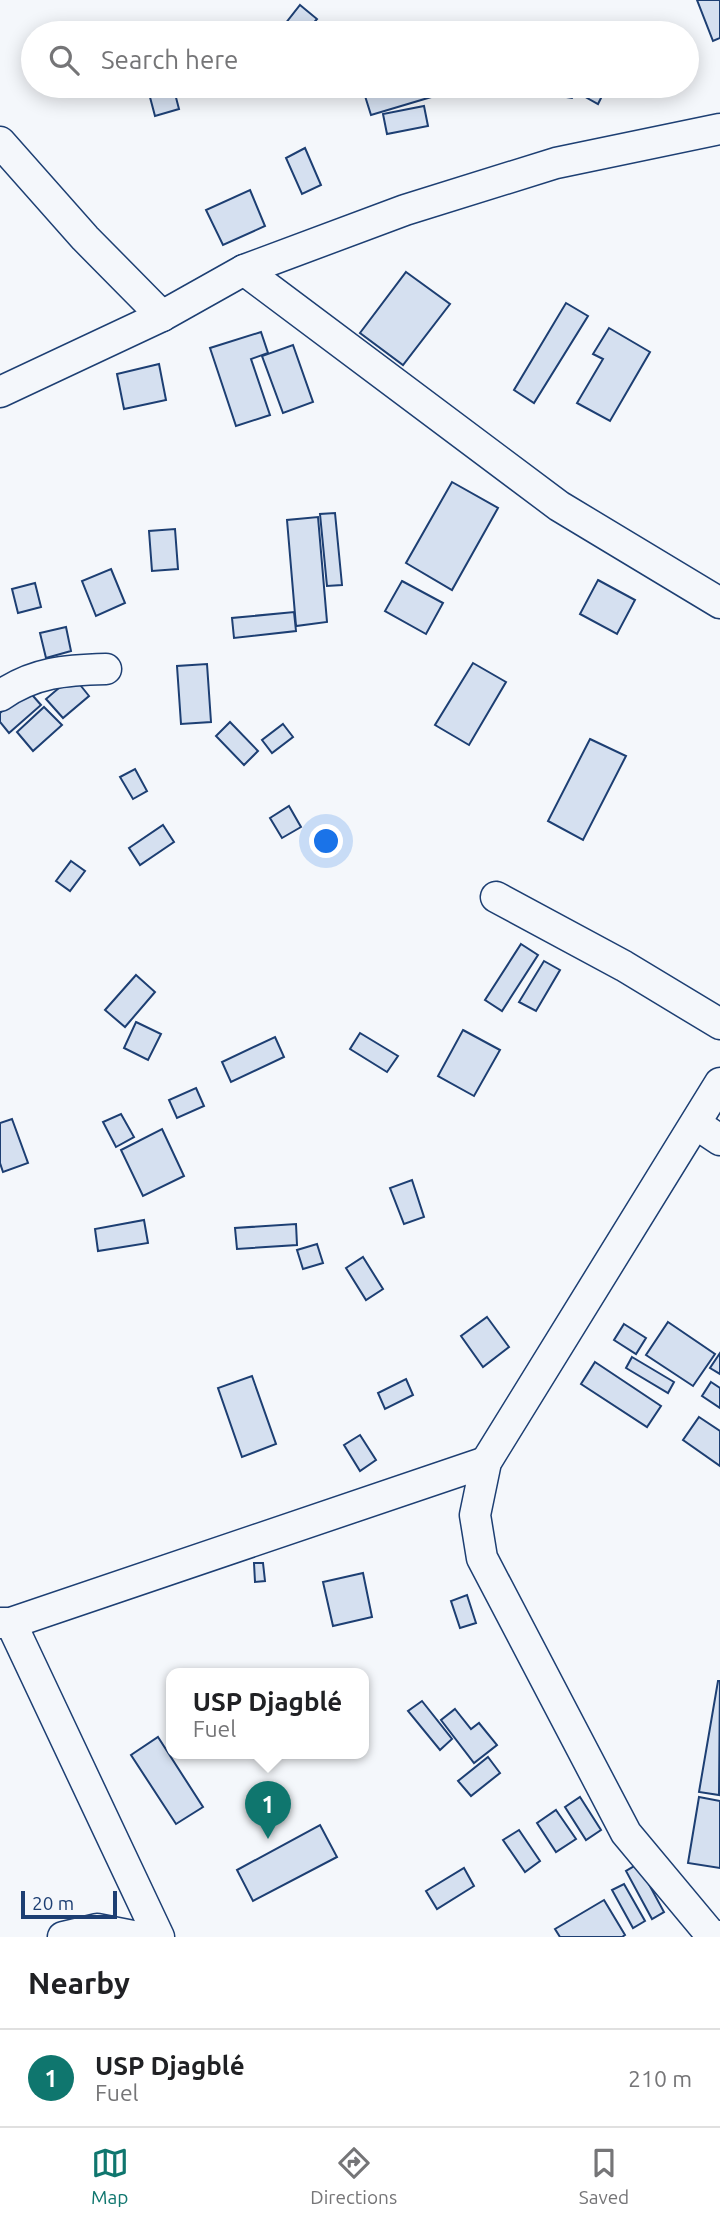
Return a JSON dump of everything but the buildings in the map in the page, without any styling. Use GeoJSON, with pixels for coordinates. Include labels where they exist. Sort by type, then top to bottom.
{"type":"FeatureCollection","features":[{"type":"Feature","properties":{"kind":"street"},"geometry":{"type":"LineString","coordinates":[[0,392],[162,316],[244,270],[405,210],[556,163],[720,129]]}},
{"type":"Feature","properties":{"kind":"street"},"geometry":{"type":"LineString","coordinates":[[0,142],[85,239],[162,316]]}},
{"type":"Feature","properties":{"kind":"street"},"geometry":{"type":"LineString","coordinates":[[244,270],[559,506],[720,603]]}},
{"type":"Feature","properties":{"kind":"street"},"geometry":{"type":"LineString","coordinates":[[0,696],[16,684],[63,670],[106,669]]}},
{"type":"Feature","properties":{"kind":"street"},"geometry":{"type":"LineString","coordinates":[[496,897],[624,966],[720,1024]]}},
{"type":"Feature","properties":{"kind":"street"},"geometry":{"type":"LineString","coordinates":[[720,1083],[708,1132],[486,1462],[475,1515],[482,1558],[626,1833],[711,1936],[720,1936]]}},
{"type":"Feature","properties":{"kind":"street"},"geometry":{"type":"LineString","coordinates":[[159,1937],[5,1623],[486,1462]]}},
{"type":"Feature","properties":{"kind":"street"},"geometry":{"type":"LineString","coordinates":[[63,1937],[97,1929],[138,1937]]}},
{"type":"Feature","properties":{"kind":"place","name":"USP Djagblé"},"geometry":{"type":"Point","coordinates":[268,1839]}}]}
